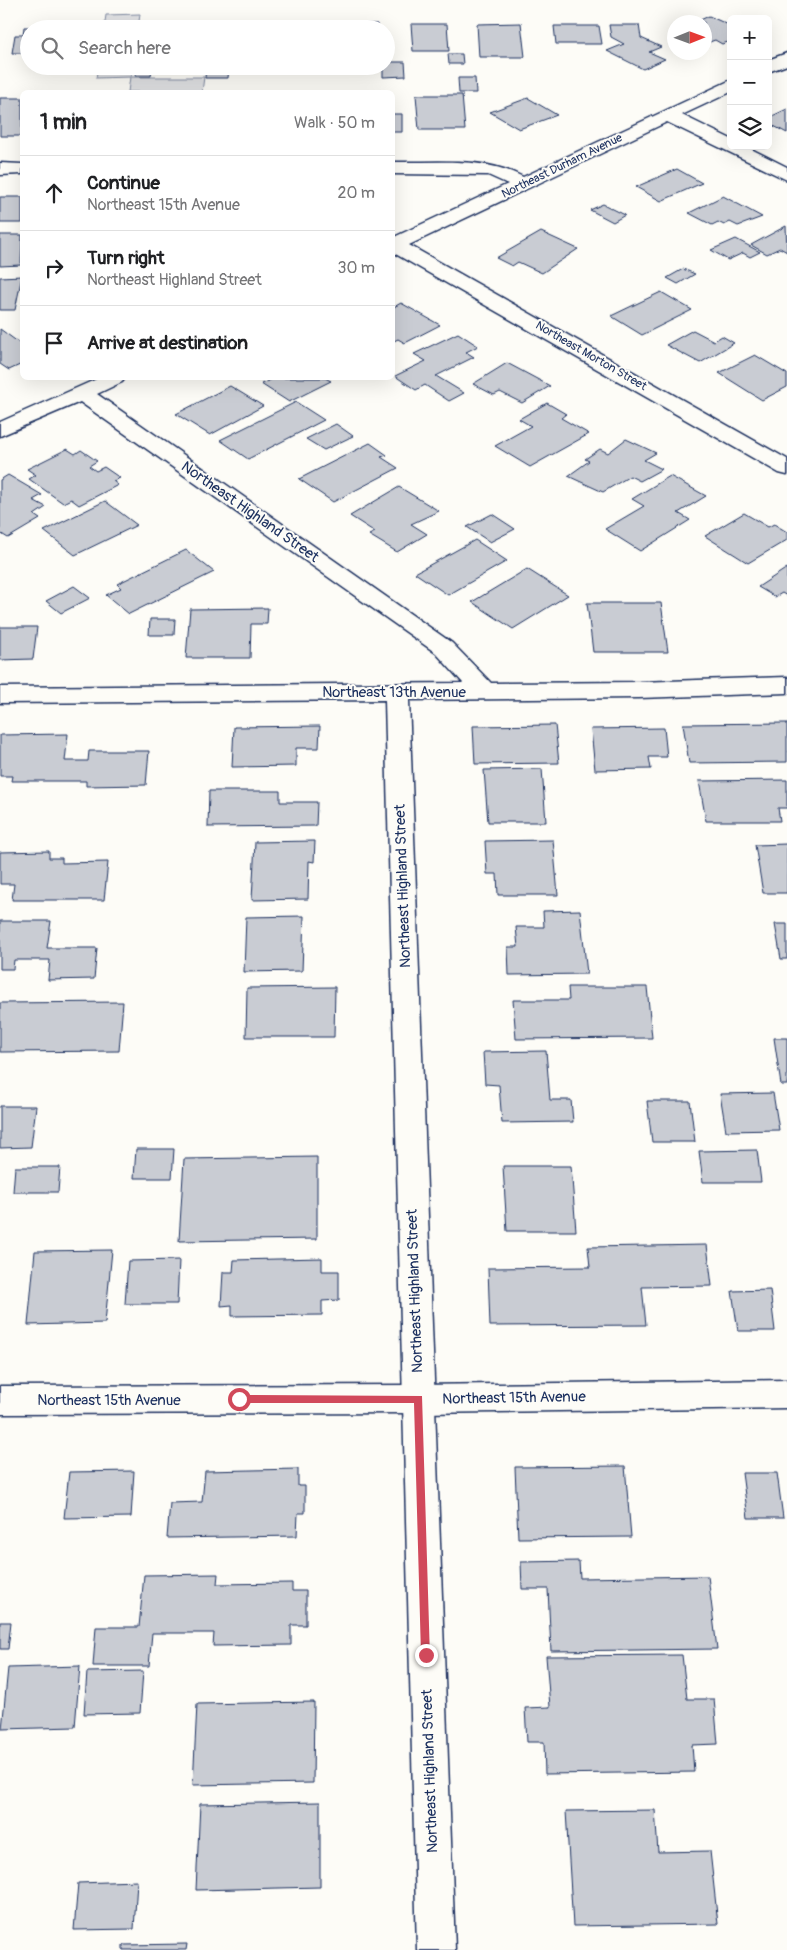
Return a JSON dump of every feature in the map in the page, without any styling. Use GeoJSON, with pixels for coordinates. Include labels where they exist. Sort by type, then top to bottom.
{"type":"FeatureCollection","features":[{"type":"Feature","properties":{"kind":"street"},"geometry":{"type":"LineString","coordinates":[[772,65],[787,58]]}},
{"type":"Feature","properties":{"kind":"street","name":"Northeast Durham Avenue"},"geometry":{"type":"LineString","coordinates":[[395,246],[727,87]]}},
{"type":"Feature","properties":{"kind":"street"},"geometry":{"type":"LineString","coordinates":[[667,115],[787,174]]}},
{"type":"Feature","properties":{"kind":"street"},"geometry":{"type":"LineString","coordinates":[[395,168],[489,169],[500,172],[523,184]]}},
{"type":"Feature","properties":{"kind":"street"},"geometry":{"type":"LineString","coordinates":[[0,169],[20,169]]}},
{"type":"Feature","properties":{"kind":"street","name":"Northeast Morton Street"},"geometry":{"type":"LineString","coordinates":[[395,247],[787,468]]}},
{"type":"Feature","properties":{"kind":"street"},"geometry":{"type":"LineString","coordinates":[[0,430],[110,380]]}},
{"type":"Feature","properties":{"kind":"street","name":"Northeast Highland Street"},"geometry":{"type":"LineString","coordinates":[[81,393],[444,648],[484,691]]}},
{"type":"Feature","properties":{"kind":"street","name":"Northeast 13th Avenue"},"geometry":{"type":"LineString","coordinates":[[0,695],[639,690],[787,685]]}},
{"type":"Feature","properties":{"kind":"street","name":"Northeast Highland Street"},"geometry":{"type":"LineString","coordinates":[[397,692],[436,1950]]}},
{"type":"Feature","properties":{"kind":"street","name":"Northeast 15th Avenue"},"geometry":{"type":"LineString","coordinates":[[0,1400],[419,1399],[787,1394]]}},
{"type":"Feature","properties":{"kind":"shaded area"},"geometry":{"type":"Polygon","coordinates":[[[140,14],[139,20],[105,20],[106,15],[140,14]]]}},
{"type":"Feature","properties":{"kind":"shaded area"},"geometry":{"type":"Polygon","coordinates":[[[96,75],[204,77],[202,90],[128,90],[130,77],[96,78],[96,75]]]}},
{"type":"Feature","properties":{"kind":"building"},"geometry":{"type":"Polygon","coordinates":[[[712,17],[727,24],[727,42],[722,44],[715,40],[712,41],[712,17]]]}},
{"type":"Feature","properties":{"kind":"building"},"geometry":{"type":"Polygon","coordinates":[[[521,23],[525,57],[479,57],[477,24],[521,23]]]}},
{"type":"Feature","properties":{"kind":"building"},"geometry":{"type":"Polygon","coordinates":[[[411,24],[447,24],[449,51],[413,51],[411,24]]]}},
{"type":"Feature","properties":{"kind":"building"},"geometry":{"type":"Polygon","coordinates":[[[609,25],[639,25],[641,38],[661,47],[649,52],[665,59],[643,69],[607,51],[624,44],[611,37],[609,25]]]}},
{"type":"Feature","properties":{"kind":"building"},"geometry":{"type":"Polygon","coordinates":[[[554,26],[599,26],[602,44],[556,44],[554,26]]]}},
{"type":"Feature","properties":{"kind":"building"},"geometry":{"type":"Polygon","coordinates":[[[15,35],[20,35],[20,53],[12,53],[15,35]]]}},
{"type":"Feature","properties":{"kind":"building"},"geometry":{"type":"Polygon","coordinates":[[[448,54],[462,54],[463,64],[449,64],[448,54]]]}},
{"type":"Feature","properties":{"kind":"building"},"geometry":{"type":"Polygon","coordinates":[[[395,62],[405,62],[406,76],[383,77],[383,75],[395,75],[395,62]]]}},
{"type":"Feature","properties":{"kind":"building"},"geometry":{"type":"Polygon","coordinates":[[[135,75],[151,75],[151,76],[135,75]]]}},
{"type":"Feature","properties":{"kind":"building"},"geometry":{"type":"Polygon","coordinates":[[[205,75],[228,75],[228,78],[205,78],[205,75]]]}},
{"type":"Feature","properties":{"kind":"building"},"geometry":{"type":"Polygon","coordinates":[[[458,78],[475,78],[476,93],[459,93],[458,78]]]}},
{"type":"Feature","properties":{"kind":"building"},"geometry":{"type":"Polygon","coordinates":[[[416,95],[462,95],[465,130],[419,130],[416,95]]]}},
{"type":"Feature","properties":{"kind":"building"},"geometry":{"type":"Polygon","coordinates":[[[0,98],[20,98],[20,136],[0,136],[0,98]]]}},
{"type":"Feature","properties":{"kind":"building"},"geometry":{"type":"Polygon","coordinates":[[[528,98],[557,115],[519,129],[490,112],[528,98]]]}},
{"type":"Feature","properties":{"kind":"building"},"geometry":{"type":"Polygon","coordinates":[[[787,109],[787,133],[772,125],[772,116],[787,109]]]}},
{"type":"Feature","properties":{"kind":"building"},"geometry":{"type":"Polygon","coordinates":[[[395,114],[402,114],[402,132],[395,132],[395,114]]]}},
{"type":"Feature","properties":{"kind":"building"},"geometry":{"type":"Polygon","coordinates":[[[677,169],[702,183],[661,201],[636,187],[677,169]]]}},
{"type":"Feature","properties":{"kind":"building"},"geometry":{"type":"Polygon","coordinates":[[[723,196],[762,217],[738,226],[730,222],[724,225],[718,222],[712,225],[689,213],[723,196]]]}},
{"type":"Feature","properties":{"kind":"building"},"geometry":{"type":"Polygon","coordinates":[[[0,197],[20,197],[20,223],[0,223],[0,197]]]}},
{"type":"Feature","properties":{"kind":"building"},"geometry":{"type":"Polygon","coordinates":[[[603,204],[625,215],[613,222],[590,210],[603,204]]]}},
{"type":"Feature","properties":{"kind":"building"},"geometry":{"type":"Polygon","coordinates":[[[786,226],[787,252],[780,248],[767,254],[751,245],[786,226]]]}},
{"type":"Feature","properties":{"kind":"building"},"geometry":{"type":"Polygon","coordinates":[[[541,232],[578,249],[542,273],[518,262],[512,266],[496,258],[541,232]]]}},
{"type":"Feature","properties":{"kind":"building"},"geometry":{"type":"Polygon","coordinates":[[[0,235],[20,235],[20,265],[0,266],[0,235]]]}},
{"type":"Feature","properties":{"kind":"building"},"geometry":{"type":"Polygon","coordinates":[[[736,239],[760,252],[750,257],[743,253],[728,260],[711,250],[736,239]]]}},
{"type":"Feature","properties":{"kind":"building"},"geometry":{"type":"Polygon","coordinates":[[[683,269],[695,274],[678,284],[667,278],[683,269]]]}},
{"type":"Feature","properties":{"kind":"building"},"geometry":{"type":"Polygon","coordinates":[[[20,276],[15,310],[0,310],[0,277],[20,276]]]}},
{"type":"Feature","properties":{"kind":"building"},"geometry":{"type":"Polygon","coordinates":[[[661,292],[692,310],[642,335],[611,316],[661,292]]]}},
{"type":"Feature","properties":{"kind":"building"},"geometry":{"type":"Polygon","coordinates":[[[401,303],[440,325],[405,343],[398,339],[395,340],[395,306],[401,303]]]}},
{"type":"Feature","properties":{"kind":"building"},"geometry":{"type":"Polygon","coordinates":[[[0,329],[20,344],[20,365],[9,370],[0,364],[0,329]]]}},
{"type":"Feature","properties":{"kind":"building"},"geometry":{"type":"Polygon","coordinates":[[[693,330],[714,341],[722,336],[734,343],[700,363],[666,345],[693,330]]]}},
{"type":"Feature","properties":{"kind":"building"},"geometry":{"type":"Polygon","coordinates":[[[458,333],[478,346],[466,352],[474,357],[436,376],[464,393],[449,401],[425,385],[416,390],[395,376],[426,361],[414,354],[458,333]]]}},
{"type":"Feature","properties":{"kind":"building"},"geometry":{"type":"Polygon","coordinates":[[[755,355],[787,374],[787,387],[762,400],[719,373],[755,355]]]}},
{"type":"Feature","properties":{"kind":"building"},"geometry":{"type":"Polygon","coordinates":[[[507,363],[550,386],[522,403],[500,392],[494,395],[473,384],[507,363]]]}},
{"type":"Feature","properties":{"kind":"building"},"geometry":{"type":"Polygon","coordinates":[[[270,380],[331,381],[289,402],[261,384],[270,380]]]}},
{"type":"Feature","properties":{"kind":"building"},"geometry":{"type":"Polygon","coordinates":[[[230,386],[263,406],[210,435],[176,414],[230,386]]]}},
{"type":"Feature","properties":{"kind":"building"},"geometry":{"type":"Polygon","coordinates":[[[296,402],[324,420],[248,459],[220,440],[296,402]]]}},
{"type":"Feature","properties":{"kind":"building"},"geometry":{"type":"Polygon","coordinates":[[[547,403],[566,414],[561,418],[589,434],[530,467],[495,446],[531,426],[519,419],[547,403]]]}},
{"type":"Feature","properties":{"kind":"building"},"geometry":{"type":"Polygon","coordinates":[[[336,424],[353,436],[324,450],[306,439],[336,424]]]}},
{"type":"Feature","properties":{"kind":"building"},"geometry":{"type":"Polygon","coordinates":[[[626,439],[656,453],[644,460],[662,469],[640,481],[630,476],[603,492],[568,476],[589,461],[585,459],[600,449],[608,453],[626,439]]]}},
{"type":"Feature","properties":{"kind":"building"},"geometry":{"type":"Polygon","coordinates":[[[370,443],[387,455],[381,457],[398,468],[333,502],[299,479],[370,443]]]}},
{"type":"Feature","properties":{"kind":"building"},"geometry":{"type":"Polygon","coordinates":[[[67,449],[75,454],[81,450],[97,461],[89,466],[96,471],[104,467],[120,478],[113,481],[118,485],[79,505],[71,499],[63,503],[29,479],[36,475],[27,469],[67,449]]]}},
{"type":"Feature","properties":{"kind":"building"},"geometry":{"type":"Polygon","coordinates":[[[8,475],[42,495],[33,500],[46,507],[34,515],[40,519],[8,538],[0,533],[0,480],[8,475]]]}},
{"type":"Feature","properties":{"kind":"building"},"geometry":{"type":"Polygon","coordinates":[[[670,476],[706,496],[678,513],[690,520],[640,551],[605,529],[644,506],[632,499],[670,476]]]}},
{"type":"Feature","properties":{"kind":"building"},"geometry":{"type":"Polygon","coordinates":[[[399,487],[439,511],[411,524],[427,534],[397,552],[369,535],[375,532],[350,516],[399,487]]]}},
{"type":"Feature","properties":{"kind":"building"},"geometry":{"type":"Polygon","coordinates":[[[105,501],[137,525],[75,555],[44,531],[105,501]]]}},
{"type":"Feature","properties":{"kind":"building"},"geometry":{"type":"Polygon","coordinates":[[[744,513],[768,527],[774,524],[787,532],[787,540],[748,563],[705,536],[744,513]]]}},
{"type":"Feature","properties":{"kind":"building"},"geometry":{"type":"Polygon","coordinates":[[[492,514],[515,529],[490,542],[467,527],[492,514]]]}},
{"type":"Feature","properties":{"kind":"building"},"geometry":{"type":"Polygon","coordinates":[[[475,540],[507,561],[448,595],[415,573],[475,540]]]}},
{"type":"Feature","properties":{"kind":"building"},"geometry":{"type":"Polygon","coordinates":[[[186,550],[214,572],[129,614],[106,595],[121,588],[117,584],[186,550]]]}},
{"type":"Feature","properties":{"kind":"building"},"geometry":{"type":"Polygon","coordinates":[[[787,568],[787,596],[782,593],[775,597],[758,587],[787,568]]]}},
{"type":"Feature","properties":{"kind":"building"},"geometry":{"type":"Polygon","coordinates":[[[527,569],[568,595],[513,629],[472,602],[527,569]]]}},
{"type":"Feature","properties":{"kind":"building"},"geometry":{"type":"Polygon","coordinates":[[[74,586],[90,598],[61,613],[46,601],[74,586]]]}},
{"type":"Feature","properties":{"kind":"building"},"geometry":{"type":"Polygon","coordinates":[[[587,603],[661,603],[668,652],[593,652],[587,603]]]}},
{"type":"Feature","properties":{"kind":"building"},"geometry":{"type":"Polygon","coordinates":[[[268,608],[267,624],[251,624],[250,658],[186,658],[190,609],[268,608]]]}},
{"type":"Feature","properties":{"kind":"building"},"geometry":{"type":"Polygon","coordinates":[[[150,619],[175,619],[174,635],[149,635],[150,619]]]}},
{"type":"Feature","properties":{"kind":"building"},"geometry":{"type":"Polygon","coordinates":[[[0,627],[37,627],[33,659],[0,660],[0,627]]]}},
{"type":"Feature","properties":{"kind":"building"},"geometry":{"type":"Polygon","coordinates":[[[787,723],[787,762],[689,763],[683,724],[787,723]]]}},
{"type":"Feature","properties":{"kind":"building"},"geometry":{"type":"Polygon","coordinates":[[[555,725],[559,763],[475,764],[473,726],[555,725]]]}},
{"type":"Feature","properties":{"kind":"building"},"geometry":{"type":"Polygon","coordinates":[[[320,726],[319,748],[296,748],[296,766],[232,767],[234,727],[320,726]]]}},
{"type":"Feature","properties":{"kind":"building"},"geometry":{"type":"Polygon","coordinates":[[[664,728],[667,757],[649,757],[651,769],[595,770],[591,729],[664,728]]]}},
{"type":"Feature","properties":{"kind":"building"},"geometry":{"type":"Polygon","coordinates":[[[68,734],[65,761],[88,761],[89,751],[149,751],[146,785],[86,786],[86,781],[11,781],[12,776],[0,776],[0,735],[68,734]]]}},
{"type":"Feature","properties":{"kind":"building"},"geometry":{"type":"Polygon","coordinates":[[[542,769],[546,822],[488,822],[484,770],[542,769]]]}},
{"type":"Feature","properties":{"kind":"building"},"geometry":{"type":"Polygon","coordinates":[[[787,780],[787,808],[778,808],[780,821],[706,821],[699,781],[787,780]]]}},
{"type":"Feature","properties":{"kind":"building"},"geometry":{"type":"Polygon","coordinates":[[[209,791],[280,791],[280,802],[317,802],[316,826],[208,827],[209,791]]]}},
{"type":"Feature","properties":{"kind":"building"},"geometry":{"type":"Polygon","coordinates":[[[553,840],[558,895],[498,895],[497,874],[487,874],[485,841],[553,840]]]}},
{"type":"Feature","properties":{"kind":"building"},"geometry":{"type":"Polygon","coordinates":[[[315,841],[314,862],[309,861],[308,899],[252,900],[255,842],[315,841]]]}},
{"type":"Feature","properties":{"kind":"building"},"geometry":{"type":"Polygon","coordinates":[[[787,844],[787,893],[763,893],[755,845],[787,844]]]}},
{"type":"Feature","properties":{"kind":"building"},"geometry":{"type":"Polygon","coordinates":[[[49,851],[49,858],[62,858],[62,863],[108,862],[104,900],[12,900],[14,884],[0,884],[0,852],[49,851]]]}},
{"type":"Feature","properties":{"kind":"building"},"geometry":{"type":"Polygon","coordinates":[[[580,910],[587,974],[509,975],[508,947],[518,947],[516,927],[544,927],[543,911],[580,910]]]}},
{"type":"Feature","properties":{"kind":"building"},"geometry":{"type":"Polygon","coordinates":[[[304,916],[302,971],[244,972],[246,917],[304,916]]]}},
{"type":"Feature","properties":{"kind":"building"},"geometry":{"type":"Polygon","coordinates":[[[0,921],[51,921],[47,948],[97,948],[94,979],[48,980],[50,960],[14,960],[13,969],[0,969],[0,921]]]}},
{"type":"Feature","properties":{"kind":"building"},"geometry":{"type":"Polygon","coordinates":[[[775,924],[787,924],[787,959],[781,959],[775,924]]]}},
{"type":"Feature","properties":{"kind":"building"},"geometry":{"type":"Polygon","coordinates":[[[335,987],[334,1037],[246,1037],[247,988],[335,987]]]}},
{"type":"Feature","properties":{"kind":"building"},"geometry":{"type":"Polygon","coordinates":[[[568,987],[647,987],[652,1038],[516,1039],[513,1000],[569,1000],[568,987]]]}},
{"type":"Feature","properties":{"kind":"building"},"geometry":{"type":"Polygon","coordinates":[[[123,1002],[119,1051],[0,1052],[0,1003],[123,1002]]]}},
{"type":"Feature","properties":{"kind":"building"},"geometry":{"type":"Polygon","coordinates":[[[774,1038],[787,1038],[787,1085],[781,1085],[774,1038]]]}},
{"type":"Feature","properties":{"kind":"building"},"geometry":{"type":"Polygon","coordinates":[[[546,1051],[550,1100],[571,1100],[573,1122],[502,1123],[499,1085],[485,1084],[483,1052],[546,1051]]]}},
{"type":"Feature","properties":{"kind":"building"},"geometry":{"type":"Polygon","coordinates":[[[773,1093],[779,1130],[726,1131],[720,1094],[773,1093]]]}},
{"type":"Feature","properties":{"kind":"building"},"geometry":{"type":"Polygon","coordinates":[[[647,1101],[690,1101],[695,1142],[652,1142],[647,1101]]]}},
{"type":"Feature","properties":{"kind":"building"},"geometry":{"type":"Polygon","coordinates":[[[0,1106],[36,1106],[31,1147],[0,1148],[0,1106]]]}},
{"type":"Feature","properties":{"kind":"building"},"geometry":{"type":"Polygon","coordinates":[[[136,1149],[174,1149],[172,1178],[134,1178],[136,1149]]]}},
{"type":"Feature","properties":{"kind":"building"},"geometry":{"type":"Polygon","coordinates":[[[757,1150],[761,1182],[703,1182],[699,1151],[757,1150]]]}},
{"type":"Feature","properties":{"kind":"building"},"geometry":{"type":"Polygon","coordinates":[[[317,1157],[317,1239],[179,1241],[184,1159],[317,1157]]]}},
{"type":"Feature","properties":{"kind":"building"},"geometry":{"type":"Polygon","coordinates":[[[503,1166],[571,1166],[576,1231],[507,1231],[503,1166]]]}},
{"type":"Feature","properties":{"kind":"building"},"geometry":{"type":"Polygon","coordinates":[[[15,1167],[60,1167],[58,1192],[13,1192],[15,1167]]]}},
{"type":"Feature","properties":{"kind":"building"},"geometry":{"type":"Polygon","coordinates":[[[707,1245],[712,1286],[642,1287],[646,1325],[490,1326],[488,1268],[590,1267],[588,1247],[707,1245]]]}},
{"type":"Feature","properties":{"kind":"building"},"geometry":{"type":"Polygon","coordinates":[[[112,1250],[105,1323],[28,1325],[35,1251],[112,1250]]]}},
{"type":"Feature","properties":{"kind":"building"},"geometry":{"type":"Polygon","coordinates":[[[322,1258],[322,1271],[339,1271],[339,1300],[322,1301],[322,1315],[232,1316],[232,1305],[221,1306],[223,1272],[233,1272],[234,1260],[322,1258]]]}},
{"type":"Feature","properties":{"kind":"building"},"geometry":{"type":"Polygon","coordinates":[[[179,1260],[177,1304],[125,1304],[128,1261],[179,1260]]]}},
{"type":"Feature","properties":{"kind":"building"},"geometry":{"type":"Polygon","coordinates":[[[770,1290],[775,1331],[738,1331],[732,1291],[770,1290]]]}},
{"type":"Feature","properties":{"kind":"building"},"geometry":{"type":"Polygon","coordinates":[[[625,1466],[631,1537],[518,1538],[515,1467],[625,1466]]]}},
{"type":"Feature","properties":{"kind":"building"},"geometry":{"type":"Polygon","coordinates":[[[298,1469],[298,1486],[305,1486],[305,1513],[298,1513],[297,1536],[167,1538],[170,1503],[202,1502],[205,1471],[298,1469]]]}},
{"type":"Feature","properties":{"kind":"building"},"geometry":{"type":"Polygon","coordinates":[[[134,1471],[131,1517],[64,1518],[69,1472],[134,1471]]]}},
{"type":"Feature","properties":{"kind":"building"},"geometry":{"type":"Polygon","coordinates":[[[742,1473],[777,1473],[783,1518],[748,1518],[742,1473]]]}},
{"type":"Feature","properties":{"kind":"building"},"geometry":{"type":"Polygon","coordinates":[[[579,1561],[580,1578],[708,1576],[717,1649],[551,1651],[548,1589],[522,1589],[521,1562],[579,1561]]]}},
{"type":"Feature","properties":{"kind":"building"},"geometry":{"type":"Polygon","coordinates":[[[218,1574],[217,1584],[292,1583],[292,1591],[306,1591],[306,1625],[291,1625],[291,1645],[213,1646],[214,1633],[152,1633],[149,1666],[93,1666],[96,1627],[139,1627],[144,1575],[218,1574]]]}},
{"type":"Feature","properties":{"kind":"building"},"geometry":{"type":"Polygon","coordinates":[[[0,1622],[11,1622],[8,1649],[0,1649],[0,1622]]]}},
{"type":"Feature","properties":{"kind":"building"},"geometry":{"type":"Polygon","coordinates":[[[682,1655],[687,1699],[714,1699],[718,1744],[692,1745],[694,1772],[545,1774],[544,1742],[527,1742],[525,1708],[550,1707],[546,1656],[682,1655]]]}},
{"type":"Feature","properties":{"kind":"building"},"geometry":{"type":"Polygon","coordinates":[[[80,1666],[75,1727],[2,1729],[8,1668],[80,1666]]]}},
{"type":"Feature","properties":{"kind":"building"},"geometry":{"type":"Polygon","coordinates":[[[143,1671],[140,1713],[84,1714],[87,1672],[143,1671]]]}},
{"type":"Feature","properties":{"kind":"building"},"geometry":{"type":"Polygon","coordinates":[[[314,1702],[313,1783],[193,1785],[197,1704],[314,1702]]]}},
{"type":"Feature","properties":{"kind":"building"},"geometry":{"type":"Polygon","coordinates":[[[320,1802],[320,1887],[196,1890],[200,1804],[320,1802]]]}},
{"type":"Feature","properties":{"kind":"building"},"geometry":{"type":"Polygon","coordinates":[[[655,1810],[658,1852],[710,1851],[718,1924],[573,1926],[566,1811],[655,1810]]]}},
{"type":"Feature","properties":{"kind":"building"},"geometry":{"type":"Polygon","coordinates":[[[137,1881],[134,1929],[74,1930],[78,1883],[137,1881]]]}},
{"type":"Feature","properties":{"kind":"building"},"geometry":{"type":"Polygon","coordinates":[[[187,1944],[186,1950],[123,1950],[123,1945],[187,1944]]]}},
{"type":"Feature","properties":{"kind":"route"},"geometry":{"type":"LineString","coordinates":[[239,1399],[419,1399],[426,1655]]}}]}
